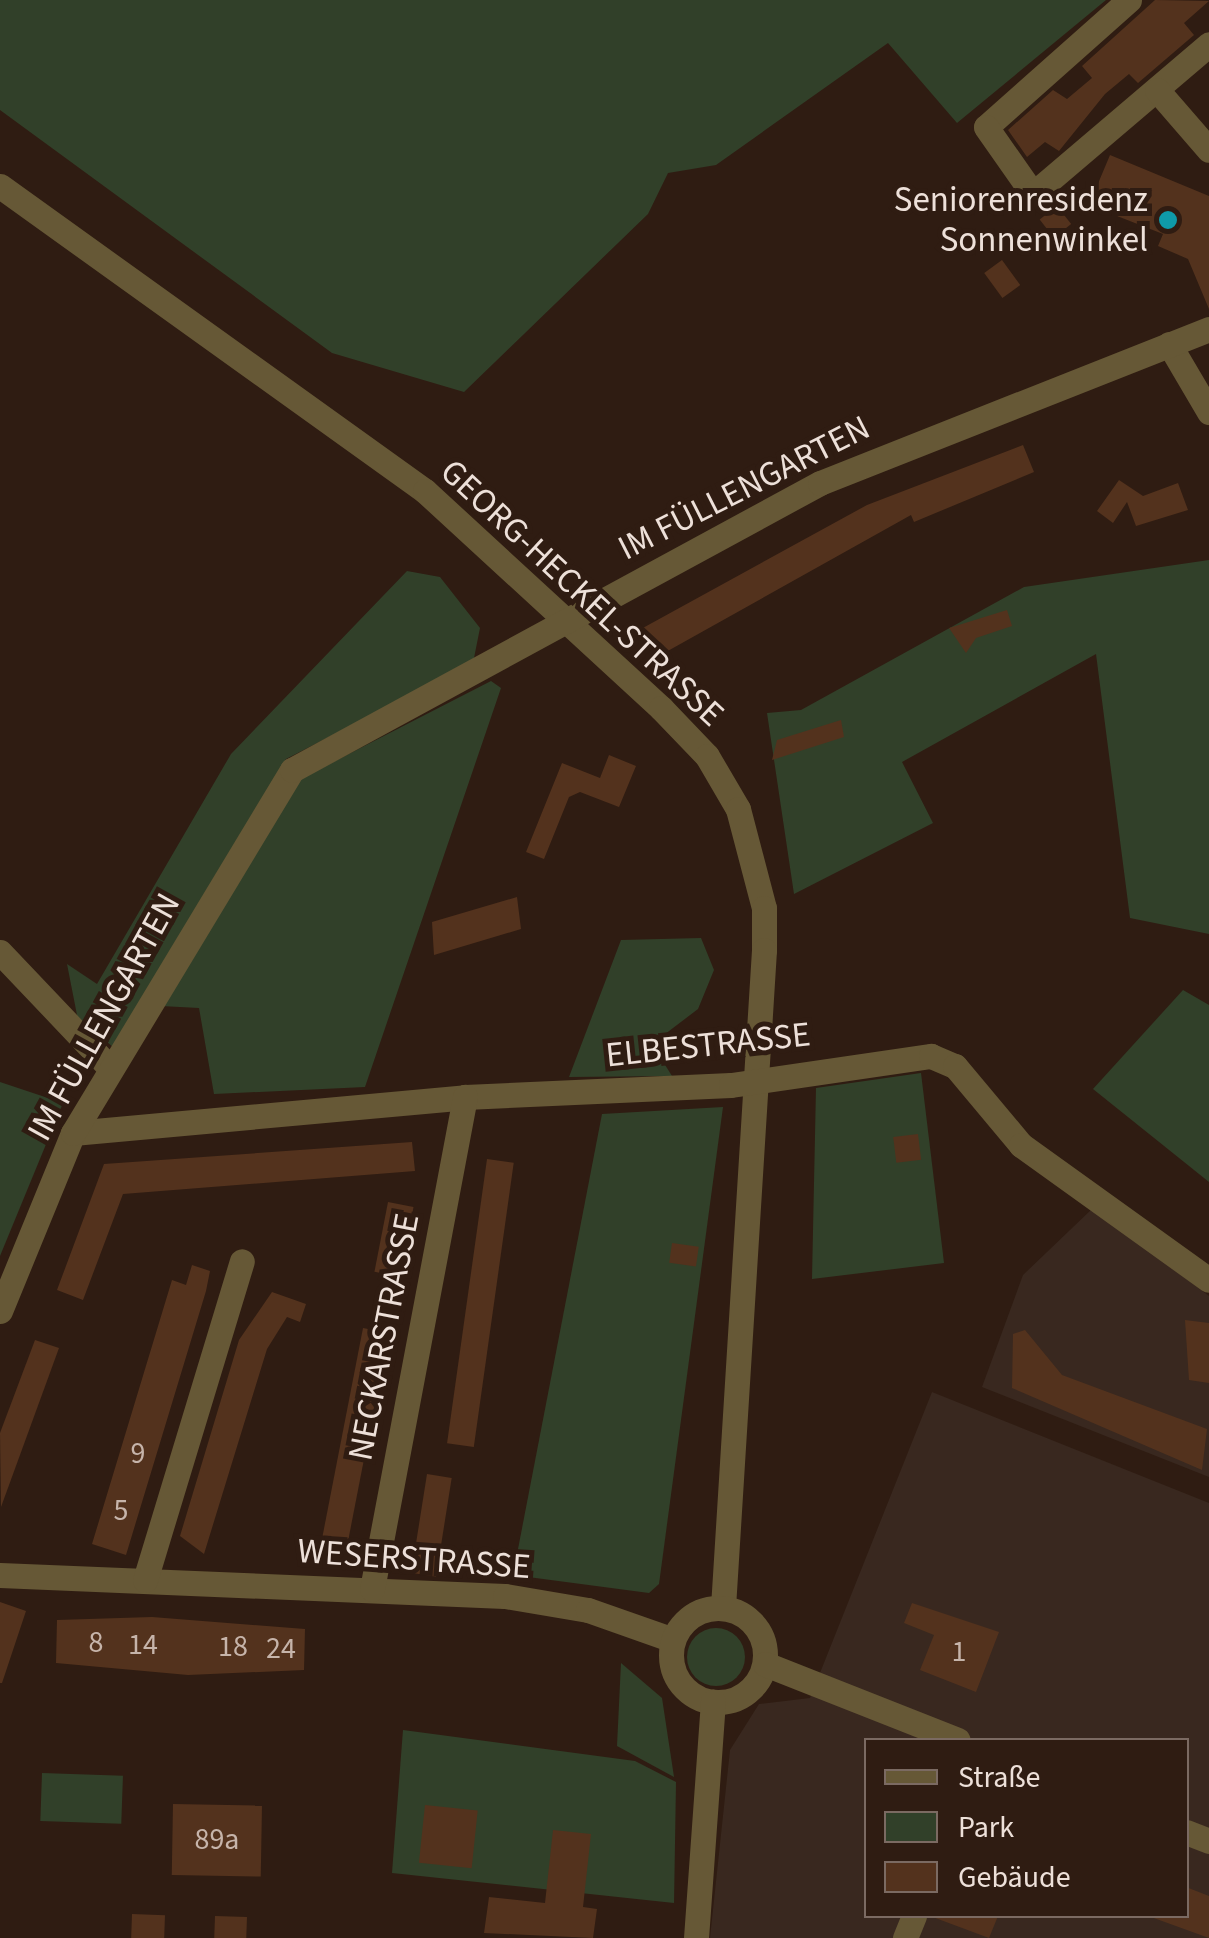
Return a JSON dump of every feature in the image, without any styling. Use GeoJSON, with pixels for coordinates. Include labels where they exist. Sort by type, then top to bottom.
{"type":"FeatureCollection","features":[{"type":"Feature","properties":{"kind":"street"},"geometry":{"type":"LineString","coordinates":[[1129,0],[996,115],[988,142],[1033,194],[1209,44]]}},
{"type":"Feature","properties":{"kind":"street"},"geometry":{"type":"LineString","coordinates":[[1157,90],[1209,150]]}},
{"type":"Feature","properties":{"kind":"street","name":"GEORG-HECKEL-STRASSE"},"geometry":{"type":"LineString","coordinates":[[0,186],[424,491],[568,620],[707,756],[738,809],[764,908],[760,1075],[722,1608]]}},
{"type":"Feature","properties":{"kind":"street","name":"IM FÜLLENGARTEN"},"geometry":{"type":"LineString","coordinates":[[0,1311],[73,1133],[267,799],[292,770],[820,483],[1209,329]]}},
{"type":"Feature","properties":{"kind":"street"},"geometry":{"type":"LineString","coordinates":[[1169,344],[1209,412]]}},
{"type":"Feature","properties":{"kind":"street"},"geometry":{"type":"LineString","coordinates":[[0,952],[111,1069]]}},
{"type":"Feature","properties":{"kind":"street","name":"ELBESTRASSE"},"geometry":{"type":"LineString","coordinates":[[73,1133],[465,1097],[731,1085],[760,1075],[944,1061],[1021,1144],[1209,1280]]}},
{"type":"Feature","properties":{"kind":"street","name":"NECKARSTRASSE"},"geometry":{"type":"LineString","coordinates":[[372,1590],[465,1097]]}},
{"type":"Feature","properties":{"kind":"street"},"geometry":{"type":"LineString","coordinates":[[144,1580],[242,1261]]}},
{"type":"Feature","properties":{"kind":"street","name":"WESERSTRASSE"},"geometry":{"type":"LineString","coordinates":[[0,1575],[523,1598],[673,1640]]}},
{"type":"Feature","properties":{"kind":"street"},"geometry":{"type":"LineString","coordinates":[[722,1608],[752,1621],[765,1664],[746,1694],[713,1702],[683,1687],[673,1640],[693,1615],[722,1608]]}},
{"type":"Feature","properties":{"kind":"street"},"geometry":{"type":"LineString","coordinates":[[765,1664],[953,1738]]}},
{"type":"Feature","properties":{"kind":"street"},"geometry":{"type":"LineString","coordinates":[[696,1938],[713,1702]]}},
{"type":"Feature","properties":{"kind":"shaded area"},"geometry":{"type":"Polygon","coordinates":[[[1093,1208],[1209,1296],[1209,1477],[982,1387],[1023,1275],[1093,1208]]]}},
{"type":"Feature","properties":{"kind":"shaded area"},"geometry":{"type":"Polygon","coordinates":[[[932,1392],[1209,1503],[1209,1938],[710,1938],[730,1750],[759,1704],[810,1698],[932,1392]]]}},
{"type":"Feature","properties":{"kind":"green space"},"geometry":{"type":"Polygon","coordinates":[[[0,0],[1106,0],[957,123],[888,43],[716,165],[668,173],[648,214],[464,392],[332,353],[0,110],[0,0]]]}},
{"type":"Feature","properties":{"kind":"green space"},"geometry":{"type":"Polygon","coordinates":[[[1209,560],[1209,934],[1130,918],[1096,654],[902,762],[933,823],[794,894],[767,713],[801,710],[1024,587],[1209,560]]]}},
{"type":"Feature","properties":{"kind":"green space"},"geometry":{"type":"Polygon","coordinates":[[[407,571],[440,577],[480,628],[473,663],[286,759],[114,1048],[99,1035],[104,1026],[94,1032],[78,1020],[67,964],[97,984],[231,754],[407,571]]]}},
{"type":"Feature","properties":{"kind":"green space"},"geometry":{"type":"Polygon","coordinates":[[[491,681],[501,688],[365,1087],[214,1094],[199,1008],[161,1006],[300,779],[491,681]]]}},
{"type":"Feature","properties":{"kind":"green space"},"geometry":{"type":"Polygon","coordinates":[[[701,938],[714,970],[698,1009],[652,1044],[672,1076],[569,1077],[621,940],[701,938]]]}},
{"type":"Feature","properties":{"kind":"green space"},"geometry":{"type":"Polygon","coordinates":[[[1183,990],[1209,1005],[1209,1182],[1093,1089],[1183,990]]]}},
{"type":"Feature","properties":{"kind":"green space"},"geometry":{"type":"Polygon","coordinates":[[[921,1073],[944,1263],[812,1279],[816,1088],[921,1073]]]}},
{"type":"Feature","properties":{"kind":"green space"},"geometry":{"type":"Polygon","coordinates":[[[0,1082],[63,1103],[0,1256],[0,1082]]]}},
{"type":"Feature","properties":{"kind":"green space"},"geometry":{"type":"Polygon","coordinates":[[[723,1107],[659,1584],[649,1593],[513,1575],[602,1114],[723,1107]]]}},
{"type":"Feature","properties":{"kind":"green space"},"geometry":{"type":"Polygon","coordinates":[[[716,1628],[737,1636],[745,1657],[737,1678],[716,1686],[695,1678],[687,1657],[695,1636],[716,1628]]]}},
{"type":"Feature","properties":{"kind":"green space"},"geometry":{"type":"Polygon","coordinates":[[[621,1663],[662,1698],[674,1777],[617,1746],[621,1663]]]}},
{"type":"Feature","properties":{"kind":"green space"},"geometry":{"type":"Polygon","coordinates":[[[403,1730],[635,1761],[676,1782],[674,1903],[392,1873],[403,1730]]]}},
{"type":"Feature","properties":{"kind":"green space"},"geometry":{"type":"Polygon","coordinates":[[[42,1773],[123,1776],[121,1824],[40,1821],[42,1773]]]}},
{"type":"Feature","properties":{"kind":"building"},"geometry":{"type":"Polygon","coordinates":[[[1155,0],[1209,1],[1184,23],[1194,35],[1138,83],[1129,74],[1105,94],[1059,151],[1045,142],[1027,157],[1008,130],[1053,90],[1067,99],[1092,78],[1082,66],[1155,0]]]}},
{"type":"Feature","properties":{"kind":"building","name":"Seniorenresidenz Sonnenwinkel"},"geometry":{"type":"Polygon","coordinates":[[[1110,155],[1209,196],[1209,309],[1188,259],[1158,246],[1163,234],[1089,205],[1110,155]]]}},
{"type":"Feature","properties":{"kind":"building"},"geometry":{"type":"Polygon","coordinates":[[[1057,206],[1071,224],[1054,238],[1040,220],[1057,206]]]}},
{"type":"Feature","properties":{"kind":"building"},"geometry":{"type":"Polygon","coordinates":[[[1002,260],[1020,285],[1002,298],[984,273],[1002,260]]]}},
{"type":"Feature","properties":{"kind":"building"},"geometry":{"type":"Polygon","coordinates":[[[1023,445],[1034,472],[914,522],[911,515],[657,657],[641,629],[867,505],[1023,445]]]}},
{"type":"Feature","properties":{"kind":"building"},"geometry":{"type":"Polygon","coordinates":[[[1119,480],[1143,496],[1178,483],[1188,510],[1136,526],[1127,502],[1113,523],[1097,511],[1119,480]]]}},
{"type":"Feature","properties":{"kind":"building"},"geometry":{"type":"Polygon","coordinates":[[[1007,610],[1012,626],[976,638],[966,653],[949,628],[1007,610]]]}},
{"type":"Feature","properties":{"kind":"building"},"geometry":{"type":"Polygon","coordinates":[[[841,720],[844,737],[772,760],[777,740],[841,720]]]}},
{"type":"Feature","properties":{"kind":"building"},"geometry":{"type":"Polygon","coordinates":[[[609,755],[636,766],[619,807],[580,792],[569,797],[544,859],[526,852],[562,763],[600,778],[609,755]]]}},
{"type":"Feature","properties":{"kind":"building"},"geometry":{"type":"Polygon","coordinates":[[[517,897],[521,929],[434,955],[432,922],[517,897]]]}},
{"type":"Feature","properties":{"kind":"building"},"geometry":{"type":"Polygon","coordinates":[[[918,1134],[921,1160],[896,1163],[893,1137],[918,1134]]]}},
{"type":"Feature","properties":{"kind":"building"},"geometry":{"type":"Polygon","coordinates":[[[412,1142],[415,1171],[123,1194],[83,1300],[57,1290],[104,1164],[412,1142]]]}},
{"type":"Feature","properties":{"kind":"building"},"geometry":{"type":"Polygon","coordinates":[[[487,1159],[514,1163],[474,1447],[447,1443],[487,1159]]]}},
{"type":"Feature","properties":{"kind":"building"},"geometry":{"type":"Polygon","coordinates":[[[388,1202],[414,1207],[400,1277],[374,1272],[388,1202]]]}},
{"type":"Feature","properties":{"kind":"building"},"geometry":{"type":"Polygon","coordinates":[[[672,1243],[699,1247],[696,1267],[669,1263],[672,1243]]]}},
{"type":"Feature","properties":{"kind":"building"},"geometry":{"type":"Polygon","coordinates":[[[192,1265],[210,1271],[206,1291],[126,1555],[92,1544],[172,1280],[186,1285],[192,1265]]]}},
{"type":"Feature","properties":{"kind":"building"},"geometry":{"type":"Polygon","coordinates":[[[272,1292],[306,1304],[300,1322],[287,1317],[267,1349],[204,1554],[180,1536],[239,1340],[272,1292]]]}},
{"type":"Feature","properties":{"kind":"building"},"geometry":{"type":"Polygon","coordinates":[[[1185,1320],[1209,1323],[1209,1383],[1189,1380],[1185,1320]]]}},
{"type":"Feature","properties":{"kind":"building"},"geometry":{"type":"Polygon","coordinates":[[[363,1328],[389,1333],[343,1565],[318,1560],[363,1328]]]}},
{"type":"Feature","properties":{"kind":"building"},"geometry":{"type":"Polygon","coordinates":[[[1025,1330],[1062,1375],[1207,1429],[1202,1470],[1012,1388],[1013,1334],[1025,1330]]]}},
{"type":"Feature","properties":{"kind":"building"},"geometry":{"type":"Polygon","coordinates":[[[35,1340],[59,1348],[1,1507],[0,1433],[35,1340]]]}},
{"type":"Feature","properties":{"kind":"building"},"geometry":{"type":"Polygon","coordinates":[[[427,1474],[452,1478],[436,1577],[411,1573],[427,1474]]]}},
{"type":"Feature","properties":{"kind":"building"},"geometry":{"type":"Polygon","coordinates":[[[0,1602],[26,1611],[2,1683],[0,1683],[0,1602]]]}},
{"type":"Feature","properties":{"kind":"building"},"geometry":{"type":"Polygon","coordinates":[[[912,1603],[999,1632],[976,1692],[920,1670],[934,1635],[904,1623],[912,1603]]]}},
{"type":"Feature","properties":{"kind":"building"},"geometry":{"type":"Polygon","coordinates":[[[152,1617],[305,1629],[304,1670],[188,1675],[56,1663],[57,1620],[152,1617]]]}},
{"type":"Feature","properties":{"kind":"building"},"geometry":{"type":"Polygon","coordinates":[[[173,1804],[262,1806],[261,1877],[172,1875],[173,1804]]]}},
{"type":"Feature","properties":{"kind":"building"},"geometry":{"type":"Polygon","coordinates":[[[425,1805],[478,1811],[472,1868],[419,1863],[425,1805]]]}},
{"type":"Feature","properties":{"kind":"building"},"geometry":{"type":"Polygon","coordinates":[[[553,1830],[591,1834],[583,1907],[597,1909],[593,1938],[484,1933],[489,1897],[545,1903],[553,1830]]]}},
{"type":"Feature","properties":{"kind":"building"},"geometry":{"type":"Polygon","coordinates":[[[1189,1888],[1209,1896],[1209,1938],[1154,1918],[1189,1918],[1189,1888]]]}},
{"type":"Feature","properties":{"kind":"building"},"geometry":{"type":"Polygon","coordinates":[[[132,1914],[165,1915],[164,1938],[131,1938],[132,1914]]]}},
{"type":"Feature","properties":{"kind":"building"},"geometry":{"type":"Polygon","coordinates":[[[215,1916],[247,1917],[246,1938],[214,1938],[215,1916]]]}},
{"type":"Feature","properties":{"kind":"building"},"geometry":{"type":"Polygon","coordinates":[[[935,1918],[997,1918],[989,1938],[935,1918]]]}},
{"type":"Feature","properties":{"kind":"place","name":"Seniorenresidenz Sonnenwinkel"},"geometry":{"type":"Point","coordinates":[1168,220]}}]}
